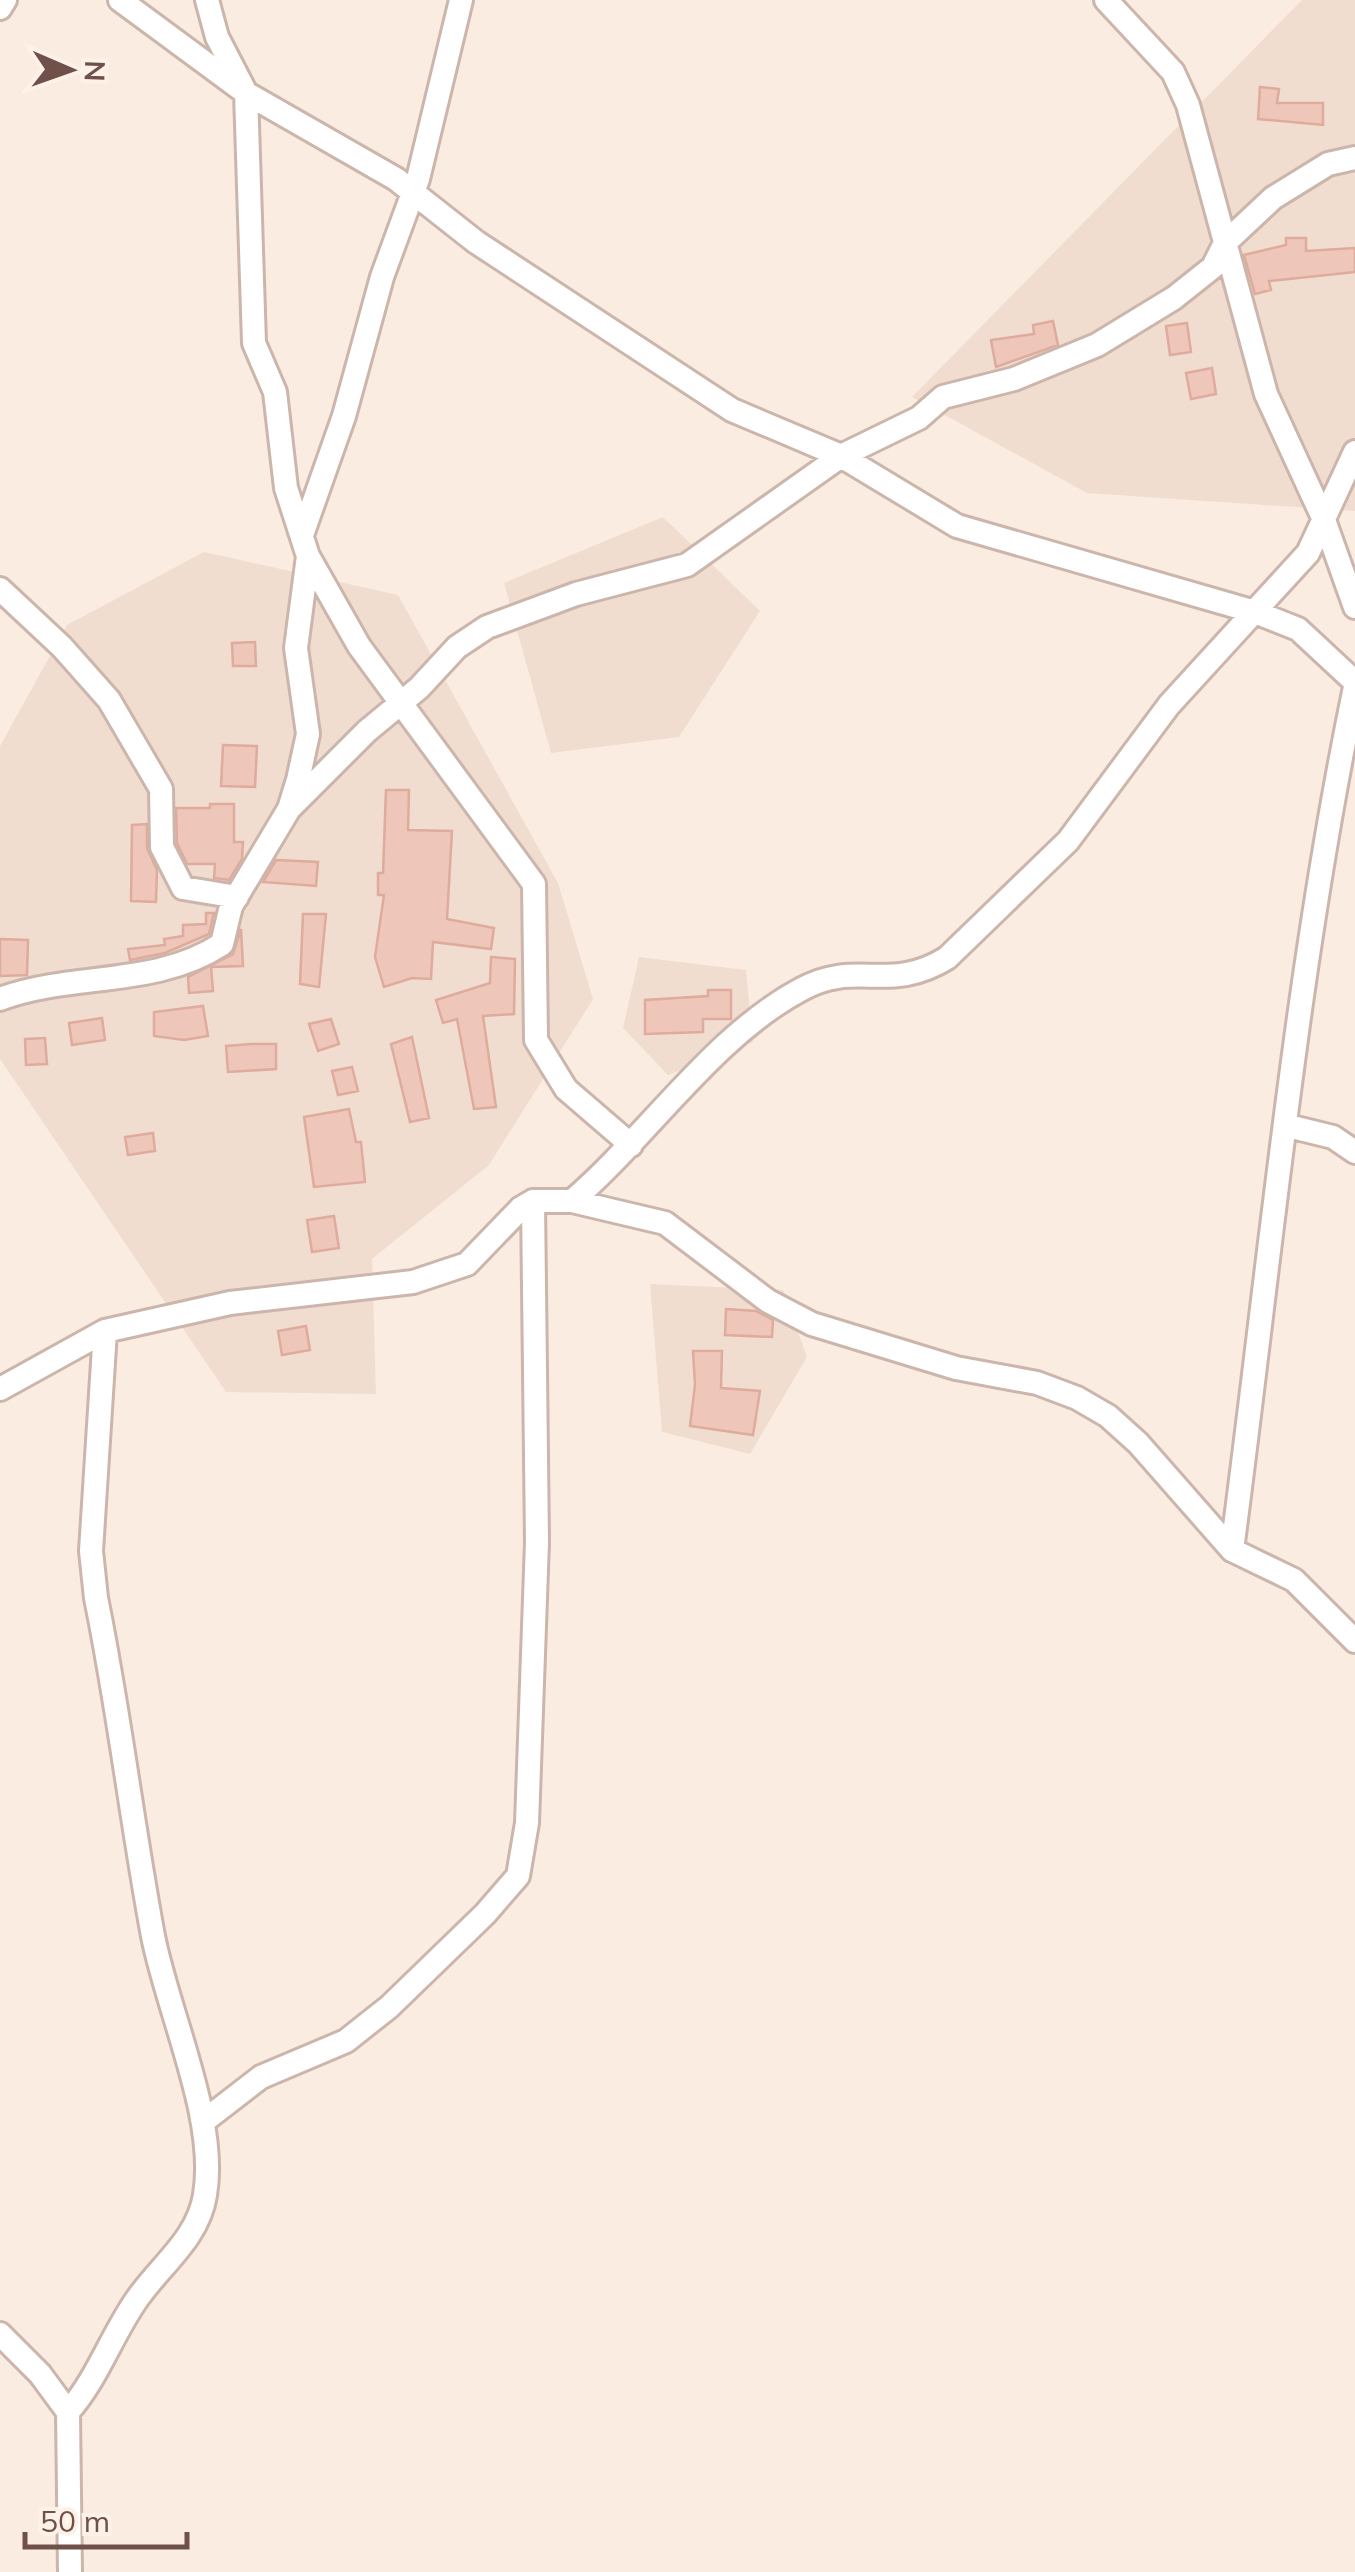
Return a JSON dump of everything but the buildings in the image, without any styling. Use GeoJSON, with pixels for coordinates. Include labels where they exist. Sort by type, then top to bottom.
{"type":"FeatureCollection","features":[{"type":"Feature","properties":{"kind":"street"},"geometry":{"type":"LineString","coordinates":[[0,8],[5,0]]}},
{"type":"Feature","properties":{"kind":"street"},"geometry":{"type":"LineString","coordinates":[[120,0],[246,93],[412,192],[476,242],[640,346],[732,410],[841,456],[957,526],[1256,612],[1298,629],[1355,684],[1328,817],[1232,1550]]}},
{"type":"Feature","properties":{"kind":"street"},"geometry":{"type":"LineString","coordinates":[[207,0],[217,37],[246,93],[254,343],[275,392],[286,488],[305,546],[359,646],[534,884],[536,1040],[566,1089],[631,1145]]}},
{"type":"Feature","properties":{"kind":"street"},"geometry":{"type":"LineString","coordinates":[[289,809],[308,734],[296,648],[305,546],[382,277],[412,192],[461,0]]}},
{"type":"Feature","properties":{"kind":"street"},"geometry":{"type":"LineString","coordinates":[[1106,0],[1172,72],[1188,104],[1266,394],[1324,520],[1355,607]]}},
{"type":"Feature","properties":{"kind":"street"},"geometry":{"type":"LineString","coordinates":[[0,999],[27,989],[192,964],[222,944],[237,897],[289,809],[457,647],[488,627],[576,594],[687,565],[841,456],[919,418],[942,397],[1014,378],[1097,345],[1174,298],[1213,267],[1224,244],[1274,198],[1328,164],[1355,158]]}},
{"type":"Feature","properties":{"kind":"street"},"geometry":{"type":"LineString","coordinates":[[572,1201],[631,1145],[700,1068],[796,992],[826,976],[899,978],[923,972],[946,958],[1068,840],[1169,706],[1308,553],[1355,452]]}},
{"type":"Feature","properties":{"kind":"street"},"geometry":{"type":"LineString","coordinates":[[0,589],[88,674],[109,700],[162,789],[162,847],[183,888],[237,897]]}},
{"type":"Feature","properties":{"kind":"street"},"geometry":{"type":"LineString","coordinates":[[1288,1126],[1332,1137],[1355,1152]]}},
{"type":"Feature","properties":{"kind":"street"},"geometry":{"type":"LineString","coordinates":[[0,1388],[105,1331],[230,1303],[413,1282],[467,1264],[533,1201],[572,1201],[665,1224],[768,1302],[812,1324],[956,1368],[1037,1383],[1077,1398],[1108,1416],[1138,1443],[1232,1550],[1294,1580],[1355,1640]]}},
{"type":"Feature","properties":{"kind":"street"},"geometry":{"type":"LineString","coordinates":[[204,2121],[262,2077],[346,2041],[389,2007],[486,1914],[518,1876],[526,1823],[537,1542],[533,1201]]}},
{"type":"Feature","properties":{"kind":"street"},"geometry":{"type":"LineString","coordinates":[[68,2412],[92,2384],[136,2299],[174,2257],[200,2212],[206,2193],[204,2121],[154,1939],[96,1598],[92,1551],[105,1331]]}},
{"type":"Feature","properties":{"kind":"street"},"geometry":{"type":"LineString","coordinates":[[0,2334],[68,2412],[70,2572]]}},
{"type":"Feature","properties":{"kind":"shaded area"},"geometry":{"type":"Polygon","coordinates":[[[1302,0],[1355,0],[1355,511],[1087,493],[912,397],[1302,0]]]}},
{"type":"Feature","properties":{"kind":"shaded area"},"geometry":{"type":"Polygon","coordinates":[[[663,517],[760,611],[679,737],[551,753],[504,583],[663,517]]]}},
{"type":"Feature","properties":{"kind":"shaded area"},"geometry":{"type":"Polygon","coordinates":[[[204,552],[398,595],[558,883],[593,999],[489,1165],[372,1259],[376,1394],[226,1392],[0,1059],[0,746],[67,625],[204,552]]]}},
{"type":"Feature","properties":{"kind":"shaded area"},"geometry":{"type":"Polygon","coordinates":[[[639,957],[746,970],[753,1042],[668,1075],[623,1028],[639,957]]]}},
{"type":"Feature","properties":{"kind":"shaded area"},"geometry":{"type":"Polygon","coordinates":[[[650,1284],[783,1290],[807,1357],[750,1454],[662,1432],[650,1284]]]}}]}
